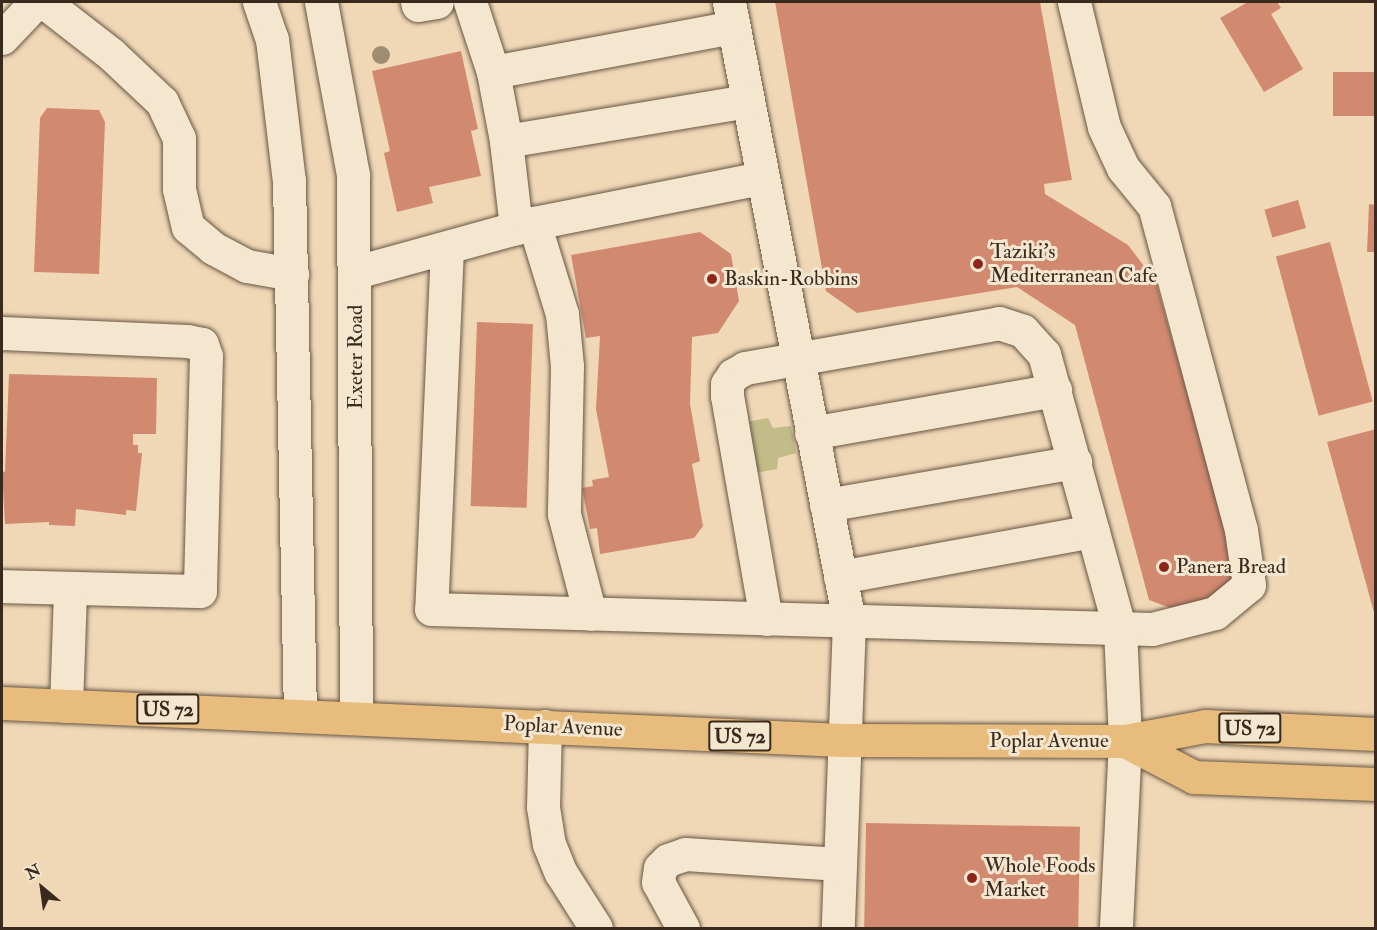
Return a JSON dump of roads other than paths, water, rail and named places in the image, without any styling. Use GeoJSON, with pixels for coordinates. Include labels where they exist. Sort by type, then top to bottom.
{"type":"FeatureCollection","features":[{"type":"Feature","properties":{"kind":"main road","name":"Poplar Avenue"},"geometry":{"type":"LineString","coordinates":[[2,703],[300,714],[842,740],[1125,741],[1205,726],[1376,734]]}},
{"type":"Feature","properties":{"kind":"main road","name":"Poplar Avenue"},"geometry":{"type":"LineString","coordinates":[[1125,741],[1194,777],[1376,784]]}},
{"type":"Feature","properties":{"kind":"street"},"geometry":{"type":"LineString","coordinates":[[2,38],[36,2]]}},
{"type":"Feature","properties":{"kind":"street"},"geometry":{"type":"LineString","coordinates":[[44,2],[111,54],[162,102],[179,138],[179,189],[188,227],[213,248],[247,266],[292,274]]}},
{"type":"Feature","properties":{"kind":"street"},"geometry":{"type":"LineString","coordinates":[[259,2],[272,39],[289,181],[300,714]]}},
{"type":"Feature","properties":{"kind":"street","name":"Exeter Road"},"geometry":{"type":"LineString","coordinates":[[321,2],[353,175],[356,272],[356,717]]}},
{"type":"Feature","properties":{"kind":"street"},"geometry":{"type":"LineString","coordinates":[[470,2],[493,72],[525,225],[562,314],[567,366],[564,514],[590,614]]}},
{"type":"Feature","properties":{"kind":"street"},"geometry":{"type":"LineString","coordinates":[[447,248],[431,609],[1152,630],[1215,614],[1249,585],[1241,530],[1154,206],[1123,168],[1104,126],[1074,2]]}},
{"type":"Feature","properties":{"kind":"street"},"geometry":{"type":"LineString","coordinates":[[493,72],[731,14],[796,359],[849,621],[842,740],[838,928]]}},
{"type":"Feature","properties":{"kind":"street"},"geometry":{"type":"LineString","coordinates":[[506,141],[747,101]]}},
{"type":"Feature","properties":{"kind":"street"},"geometry":{"type":"LineString","coordinates":[[356,272],[525,225],[761,178]]}},
{"type":"Feature","properties":{"kind":"street"},"geometry":{"type":"LineString","coordinates":[[766,619],[727,384],[745,368],[999,323],[1023,331],[1044,354],[1120,628],[1125,741],[1116,928]]}},
{"type":"Feature","properties":{"kind":"street"},"geometry":{"type":"LineString","coordinates":[[2,333],[187,341],[202,344],[206,356],[200,591],[2,586]]}},
{"type":"Feature","properties":{"kind":"street"},"geometry":{"type":"LineString","coordinates":[[811,433],[1055,390]]}},
{"type":"Feature","properties":{"kind":"street"},"geometry":{"type":"LineString","coordinates":[[826,506],[1075,462]]}},
{"type":"Feature","properties":{"kind":"street"},"geometry":{"type":"LineString","coordinates":[[840,577],[1093,531]]}},
{"type":"Feature","properties":{"kind":"street"},"geometry":{"type":"LineString","coordinates":[[66,706],[70,589]]}},
{"type":"Feature","properties":{"kind":"street"},"geometry":{"type":"LineString","coordinates":[[545,726],[543,807],[549,844],[561,873],[596,928]]}},
{"type":"Feature","properties":{"kind":"street"},"geometry":{"type":"LineString","coordinates":[[683,928],[658,882],[660,868],[668,860],[685,854],[840,864]]}},
{"type":"Feature","properties":{"kind":"place","name":"Taziki's Mediterranean Cafe"},"geometry":{"type":"Point","coordinates":[978,264]}},
{"type":"Feature","properties":{"kind":"place","name":"Baskin-Robbins"},"geometry":{"type":"Point","coordinates":[712,279]}},
{"type":"Feature","properties":{"kind":"place","name":"Panera Bread"},"geometry":{"type":"Point","coordinates":[1164,567]}},
{"type":"Feature","properties":{"kind":"place","name":"Whole Foods Market"},"geometry":{"type":"Point","coordinates":[972,878]}}]}
